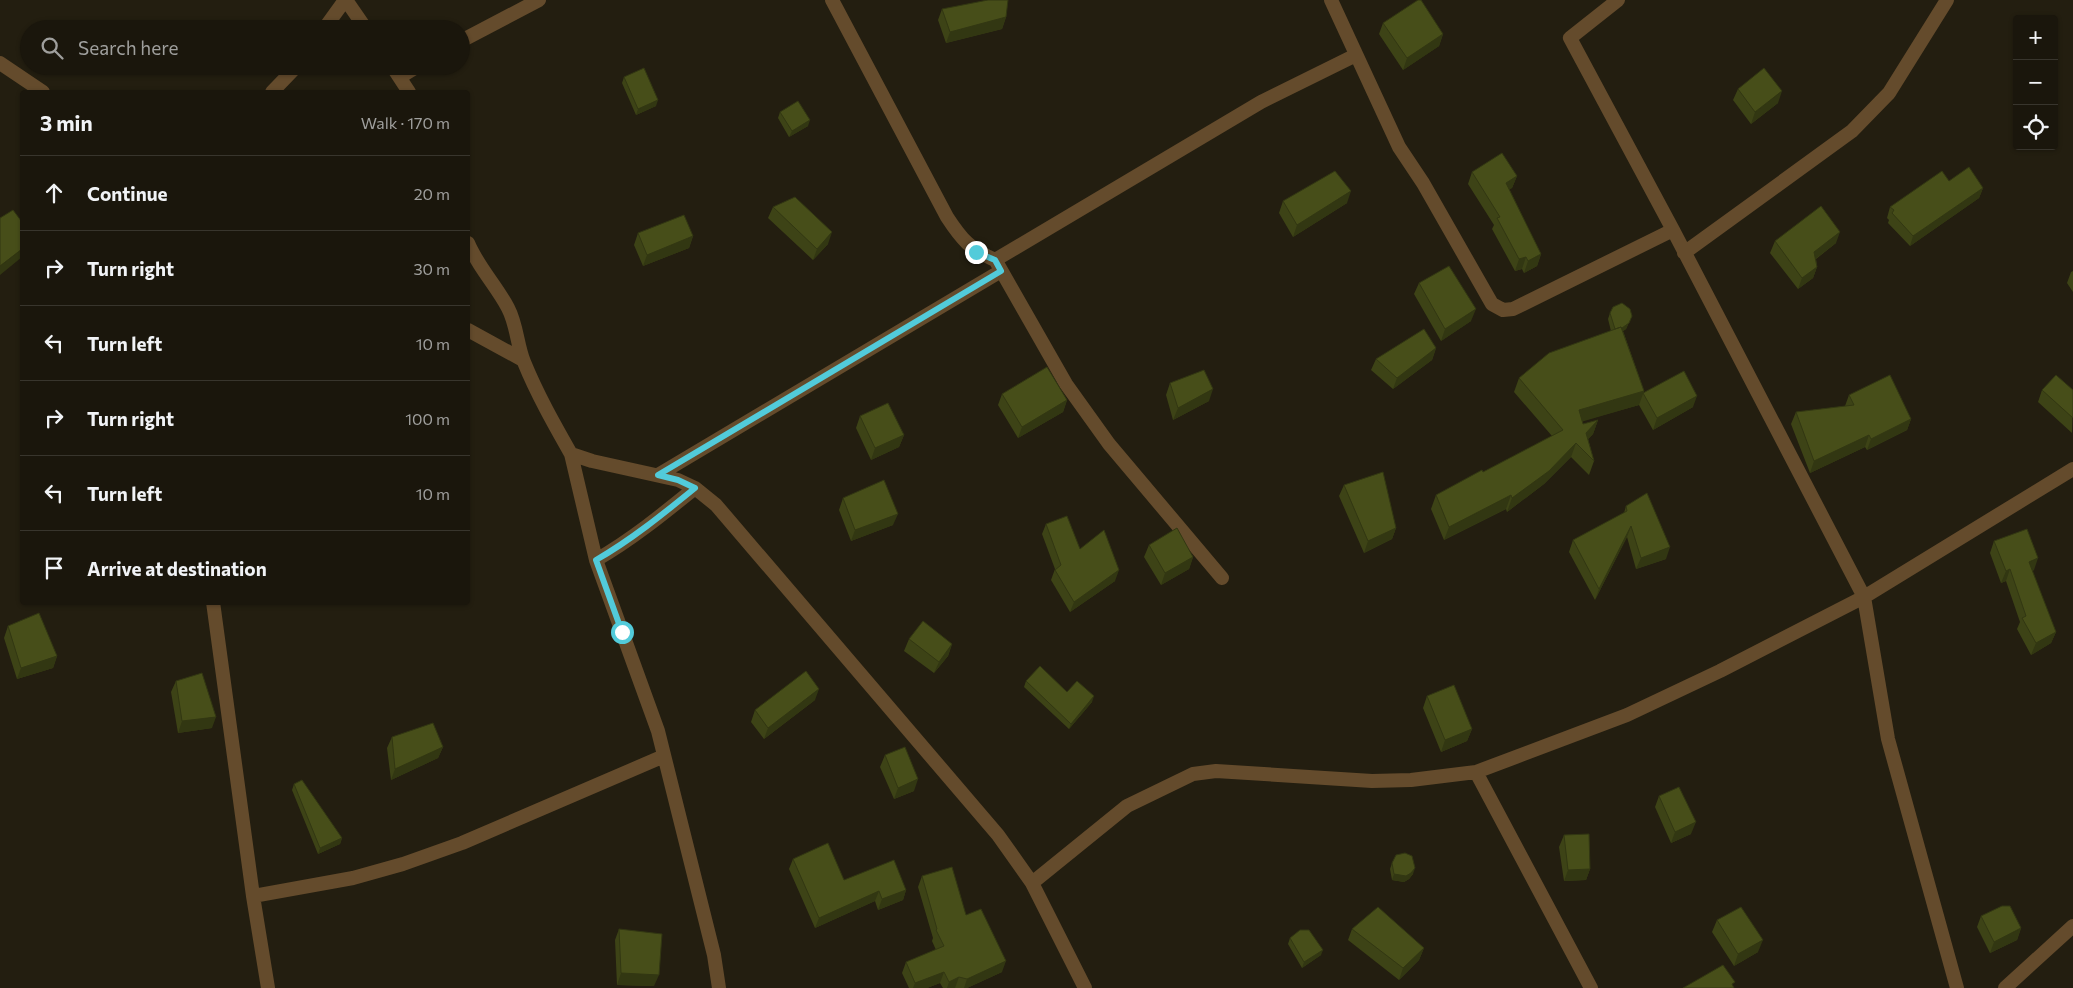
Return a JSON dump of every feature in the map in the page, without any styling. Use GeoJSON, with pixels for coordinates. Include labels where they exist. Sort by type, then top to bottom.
{"type":"FeatureCollection","features":[{"type":"Feature","properties":{"kind":"street"},"geometry":{"type":"LineString","coordinates":[[331,20],[345,0],[359,20]]}},
{"type":"Feature","properties":{"kind":"street"},"geometry":{"type":"LineString","coordinates":[[470,36],[539,0]]}},
{"type":"Feature","properties":{"kind":"street"},"geometry":{"type":"LineString","coordinates":[[832,0],[947,217],[960,237],[976,252],[998,266],[1066,384],[1109,444],[1222,578]]}},
{"type":"Feature","properties":{"kind":"street"},"geometry":{"type":"LineString","coordinates":[[1331,0],[1399,147],[1423,183],[1492,304],[1498,309],[1513,309],[1673,230]]}},
{"type":"Feature","properties":{"kind":"street"},"geometry":{"type":"LineString","coordinates":[[1618,0],[1570,38],[1673,230],[1864,597],[1888,739],[1957,988]]}},
{"type":"Feature","properties":{"kind":"street"},"geometry":{"type":"LineString","coordinates":[[1684,253],[1852,131],[1888,93],[1947,0]]}},
{"type":"Feature","properties":{"kind":"street"},"geometry":{"type":"LineString","coordinates":[[658,475],[1261,102],[1356,55]]}},
{"type":"Feature","properties":{"kind":"street"},"geometry":{"type":"LineString","coordinates":[[0,63],[40,90]]}},
{"type":"Feature","properties":{"kind":"street"},"geometry":{"type":"LineString","coordinates":[[274,90],[288,75]]}},
{"type":"Feature","properties":{"kind":"street"},"geometry":{"type":"LineString","coordinates":[[398,75],[408,90]]}},
{"type":"Feature","properties":{"kind":"street"},"geometry":{"type":"LineString","coordinates":[[470,247],[477,262],[508,308],[517,331],[522,360],[535,390],[571,454],[596,560],[654,722],[664,756],[714,955],[719,988]]}},
{"type":"Feature","properties":{"kind":"street"},"geometry":{"type":"LineString","coordinates":[[470,331],[522,360]]}},
{"type":"Feature","properties":{"kind":"street"},"geometry":{"type":"LineString","coordinates":[[571,454],[592,461],[678,480],[695,488],[716,505],[992,827],[1032,884],[1085,988]]}},
{"type":"Feature","properties":{"kind":"street"},"geometry":{"type":"LineString","coordinates":[[1032,884],[1127,806],[1193,774],[1216,771],[1372,780],[1412,780],[1476,772],[1627,715],[1720,671],[1864,597],[2073,469]]}},
{"type":"Feature","properties":{"kind":"street"},"geometry":{"type":"LineString","coordinates":[[596,560],[639,532],[695,488]]}},
{"type":"Feature","properties":{"kind":"street"},"geometry":{"type":"LineString","coordinates":[[213,605],[253,896],[268,988]]}},
{"type":"Feature","properties":{"kind":"street"},"geometry":{"type":"LineString","coordinates":[[253,896],[352,878],[402,864],[462,843],[664,756]]}},
{"type":"Feature","properties":{"kind":"street"},"geometry":{"type":"LineString","coordinates":[[1476,772],[1590,988]]}},
{"type":"Feature","properties":{"kind":"street"},"geometry":{"type":"LineString","coordinates":[[2005,988],[2073,926]]}},
{"type":"Feature","properties":{"kind":"building"},"geometry":{"type":"Polygon","coordinates":[[[988,0],[1008,0],[1006,17],[950,32],[942,9],[988,0]]]}},
{"type":"Feature","properties":{"kind":"building"},"geometry":{"type":"Polygon","coordinates":[[[1418,0],[1421,0],[1443,34],[1407,58],[1383,23],[1418,0]]]}},
{"type":"Feature","properties":{"kind":"building"},"geometry":{"type":"Polygon","coordinates":[[[644,68],[658,100],[638,109],[624,77],[644,68]]]}},
{"type":"Feature","properties":{"kind":"building"},"geometry":{"type":"Polygon","coordinates":[[[1764,68],[1782,91],[1755,112],[1738,89],[1764,68]]]}},
{"type":"Feature","properties":{"kind":"building"},"geometry":{"type":"Polygon","coordinates":[[[798,101],[810,120],[792,131],[780,112],[798,101]]]}},
{"type":"Feature","properties":{"kind":"building"},"geometry":{"type":"Polygon","coordinates":[[[1502,153],[1517,176],[1506,183],[1541,254],[1528,261],[1526,257],[1519,259],[1497,218],[1500,217],[1472,172],[1502,153]]]}},
{"type":"Feature","properties":{"kind":"building"},"geometry":{"type":"Polygon","coordinates":[[[1969,167],[1983,188],[1913,236],[1892,213],[1894,210],[1890,207],[1942,171],[1949,181],[1969,167]]]}},
{"type":"Feature","properties":{"kind":"building"},"geometry":{"type":"Polygon","coordinates":[[[1335,171],[1351,191],[1297,225],[1283,201],[1335,171]]]}},
{"type":"Feature","properties":{"kind":"building"},"geometry":{"type":"Polygon","coordinates":[[[795,197],[832,232],[817,249],[773,207],[795,197]]]}},
{"type":"Feature","properties":{"kind":"building"},"geometry":{"type":"Polygon","coordinates":[[[1821,206],[1840,232],[1814,252],[1817,267],[1802,278],[1775,241],[1821,206]]]}},
{"type":"Feature","properties":{"kind":"building"},"geometry":{"type":"Polygon","coordinates":[[[13,210],[20,219],[20,251],[0,266],[0,218],[13,210]]]}},
{"type":"Feature","properties":{"kind":"building"},"geometry":{"type":"Polygon","coordinates":[[[684,215],[693,236],[647,255],[638,233],[684,215]]]}},
{"type":"Feature","properties":{"kind":"building"},"geometry":{"type":"Polygon","coordinates":[[[1449,266],[1476,309],[1445,329],[1419,283],[1449,266]]]}},
{"type":"Feature","properties":{"kind":"building"},"geometry":{"type":"Polygon","coordinates":[[[1622,303],[1630,309],[1632,316],[1629,323],[1622,328],[1615,329],[1610,313],[1613,307],[1622,303]]]}},
{"type":"Feature","properties":{"kind":"building"},"geometry":{"type":"Polygon","coordinates":[[[1621,327],[1644,391],[1579,410],[1583,424],[1598,420],[1586,433],[1594,461],[1576,443],[1549,471],[1512,498],[1511,495],[1449,527],[1436,495],[1563,430],[1519,378],[1549,353],[1621,327]]]}},
{"type":"Feature","properties":{"kind":"building"},"geometry":{"type":"Polygon","coordinates":[[[1424,329],[1436,348],[1397,378],[1376,359],[1424,329]]]}},
{"type":"Feature","properties":{"kind":"building"},"geometry":{"type":"Polygon","coordinates":[[[1047,367],[1067,400],[1022,427],[1002,394],[1047,367]]]}},
{"type":"Feature","properties":{"kind":"building"},"geometry":{"type":"Polygon","coordinates":[[[1204,370],[1213,389],[1178,408],[1170,383],[1204,370]]]}},
{"type":"Feature","properties":{"kind":"building"},"geometry":{"type":"Polygon","coordinates":[[[1684,371],[1697,396],[1657,418],[1643,393],[1684,371]]]}},
{"type":"Feature","properties":{"kind":"building"},"geometry":{"type":"Polygon","coordinates":[[[1890,375],[1911,419],[1871,439],[1869,435],[1814,461],[1796,412],[1854,405],[1849,395],[1890,375]]]}},
{"type":"Feature","properties":{"kind":"building"},"geometry":{"type":"Polygon","coordinates":[[[2056,375],[2073,390],[2073,418],[2042,390],[2056,375]]]}},
{"type":"Feature","properties":{"kind":"building"},"geometry":{"type":"Polygon","coordinates":[[[888,403],[904,435],[875,448],[860,416],[888,403]]]}},
{"type":"Feature","properties":{"kind":"building"},"geometry":{"type":"Polygon","coordinates":[[[1383,472],[1396,528],[1368,541],[1344,485],[1383,472]]]}},
{"type":"Feature","properties":{"kind":"building"},"geometry":{"type":"Polygon","coordinates":[[[884,480],[898,514],[855,530],[843,498],[884,480]]]}},
{"type":"Feature","properties":{"kind":"building"},"geometry":{"type":"Polygon","coordinates":[[[1647,493],[1670,547],[1641,558],[1631,526],[1599,589],[1573,540],[1627,511],[1626,506],[1647,493]]]}},
{"type":"Feature","properties":{"kind":"building"},"geometry":{"type":"Polygon","coordinates":[[[1067,516],[1080,549],[1104,530],[1119,570],[1074,602],[1055,570],[1061,565],[1046,524],[1067,516]]]}},
{"type":"Feature","properties":{"kind":"building"},"geometry":{"type":"Polygon","coordinates":[[[1177,528],[1193,557],[1165,573],[1149,545],[1177,528]]]}},
{"type":"Feature","properties":{"kind":"building"},"geometry":{"type":"Polygon","coordinates":[[[2027,529],[2038,558],[2029,562],[2056,632],[2036,643],[2022,618],[2026,616],[2010,569],[2006,571],[1994,541],[2027,529]]]}},
{"type":"Feature","properties":{"kind":"building"},"geometry":{"type":"Polygon","coordinates":[[[39,613],[57,656],[21,668],[8,626],[39,613]]]}},
{"type":"Feature","properties":{"kind":"building"},"geometry":{"type":"Polygon","coordinates":[[[923,621],[952,644],[939,662],[909,639],[923,621]]]}},
{"type":"Feature","properties":{"kind":"building"},"geometry":{"type":"Polygon","coordinates":[[[1040,666],[1067,692],[1077,681],[1094,696],[1071,724],[1026,681],[1040,666]]]}},
{"type":"Feature","properties":{"kind":"building"},"geometry":{"type":"Polygon","coordinates":[[[806,671],[819,689],[768,728],[755,710],[806,671]]]}},
{"type":"Feature","properties":{"kind":"building"},"geometry":{"type":"Polygon","coordinates":[[[202,673],[216,717],[182,721],[176,681],[202,673]]]}},
{"type":"Feature","properties":{"kind":"building"},"geometry":{"type":"Polygon","coordinates":[[[1454,685],[1472,729],[1445,740],[1427,696],[1454,685]]]}},
{"type":"Feature","properties":{"kind":"building"},"geometry":{"type":"Polygon","coordinates":[[[433,723],[443,747],[395,769],[392,737],[433,723]]]}},
{"type":"Feature","properties":{"kind":"building"},"geometry":{"type":"Polygon","coordinates":[[[905,747],[918,779],[898,788],[885,755],[905,747]]]}},
{"type":"Feature","properties":{"kind":"building"},"geometry":{"type":"Polygon","coordinates":[[[302,780],[342,838],[320,848],[294,784],[302,780]]]}},
{"type":"Feature","properties":{"kind":"building"},"geometry":{"type":"Polygon","coordinates":[[[1679,787],[1696,822],[1675,832],[1659,796],[1679,787]]]}},
{"type":"Feature","properties":{"kind":"building"},"geometry":{"type":"Polygon","coordinates":[[[1589,834],[1590,869],[1568,870],[1564,835],[1589,834]]]}},
{"type":"Feature","properties":{"kind":"building"},"geometry":{"type":"Polygon","coordinates":[[[828,843],[844,880],[894,860],[906,890],[882,899],[879,891],[819,918],[793,859],[828,843]]]}},
{"type":"Feature","properties":{"kind":"building"},"geometry":{"type":"Polygon","coordinates":[[[1405,853],[1412,856],[1415,868],[1406,876],[1394,874],[1392,863],[1396,855],[1405,853]]]}},
{"type":"Feature","properties":{"kind":"building"},"geometry":{"type":"Polygon","coordinates":[[[952,867],[966,915],[981,909],[1006,961],[967,979],[959,977],[949,982],[944,972],[915,983],[906,962],[944,946],[936,930],[922,876],[952,867]]]}},
{"type":"Feature","properties":{"kind":"building"},"geometry":{"type":"Polygon","coordinates":[[[2002,906],[2010,906],[2021,928],[1994,942],[1981,916],[2002,906]]]}},
{"type":"Feature","properties":{"kind":"building"},"geometry":{"type":"Polygon","coordinates":[[[1378,907],[1424,948],[1403,968],[1352,929],[1378,907]]]}},
{"type":"Feature","properties":{"kind":"building"},"geometry":{"type":"Polygon","coordinates":[[[1741,907],[1763,940],[1738,954],[1717,920],[1741,907]]]}},
{"type":"Feature","properties":{"kind":"building"},"geometry":{"type":"Polygon","coordinates":[[[619,929],[662,934],[659,975],[621,973],[619,929]]]}},
{"type":"Feature","properties":{"kind":"building"},"geometry":{"type":"Polygon","coordinates":[[[1300,930],[1309,930],[1323,950],[1304,962],[1290,938],[1300,930]]]}},
{"type":"Feature","properties":{"kind":"building"},"geometry":{"type":"Polygon","coordinates":[[[1723,965],[1735,982],[1732,984],[1734,988],[1683,988],[1723,965]]]}},
{"type":"Feature","properties":{"kind":"route"},"geometry":{"type":"LineString","coordinates":[[622,632],[596,560],[616,549],[695,488],[678,480],[658,475],[1001,271],[995,260],[976,252]]}}]}
